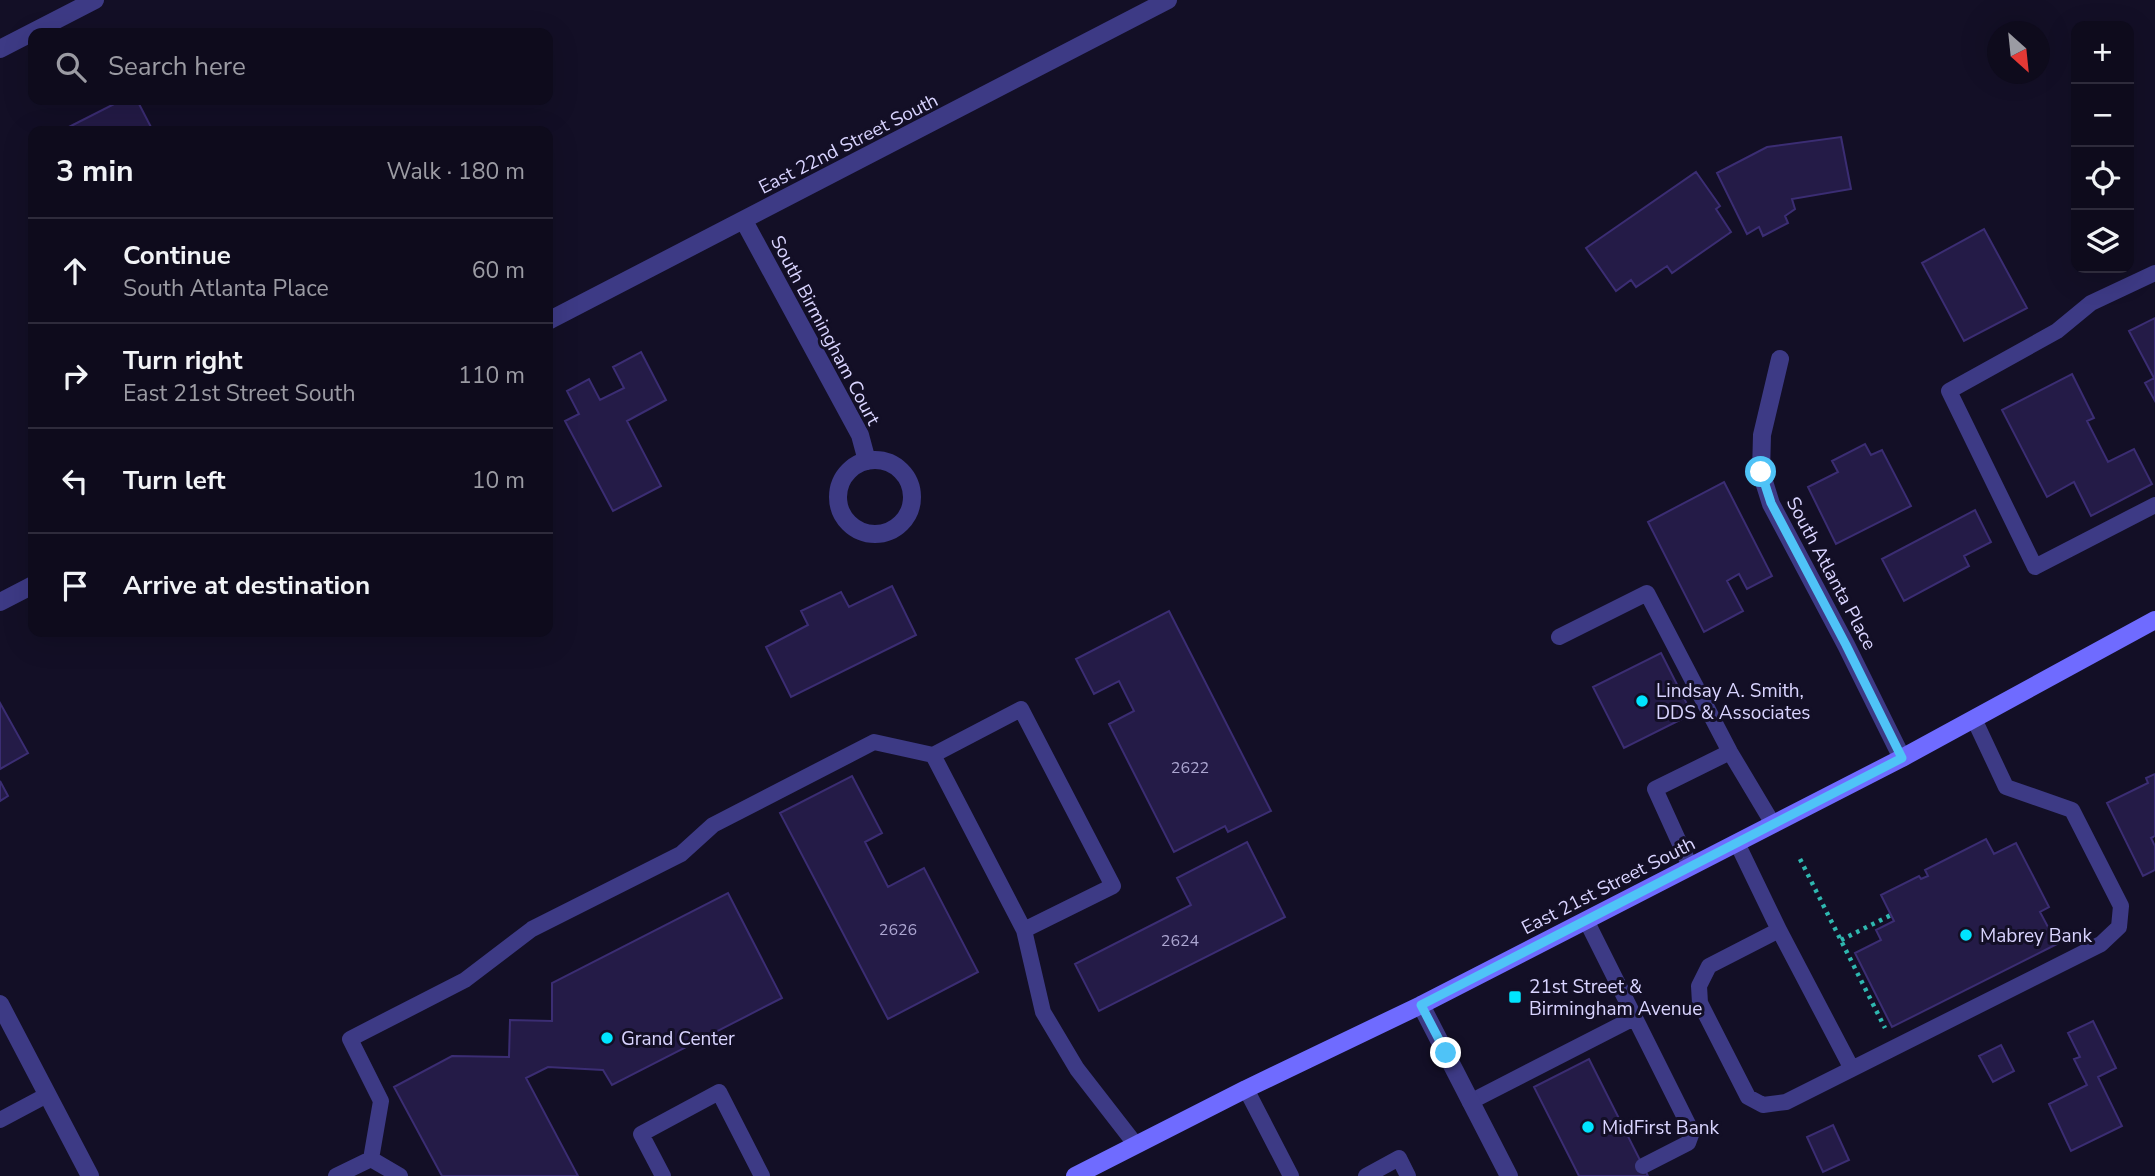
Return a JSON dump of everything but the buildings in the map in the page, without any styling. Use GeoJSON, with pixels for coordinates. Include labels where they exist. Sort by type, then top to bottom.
{"type":"FeatureCollection","features":[{"type":"Feature","properties":{"kind":"main road","name":"East 21st Street South"},"geometry":{"type":"LineString","coordinates":[[1075,1176],[1246,1089],[1421,1005],[1737,843],[1902,758],[2155,620]]}},
{"type":"Feature","properties":{"kind":"street"},"geometry":{"type":"LineString","coordinates":[[41,28],[96,0]]}},
{"type":"Feature","properties":{"kind":"street","name":"East 22nd Street South"},"geometry":{"type":"LineString","coordinates":[[553,318],[1168,0]]}},
{"type":"Feature","properties":{"kind":"street"},"geometry":{"type":"LineString","coordinates":[[0,49],[28,35]]}},
{"type":"Feature","properties":{"kind":"street","name":"South Birmingham Court"},"geometry":{"type":"LineString","coordinates":[[744,221],[860,435],[867,461]]}},
{"type":"Feature","properties":{"kind":"street","name":"South Atlanta Place"},"geometry":{"type":"LineString","coordinates":[[1780,359],[1762,435],[1761,472],[1771,503],[1902,758]]}},
{"type":"Feature","properties":{"kind":"street"},"geometry":{"type":"LineString","coordinates":[[880,460],[903,472],[912,496],[911,509],[905,520],[895,529],[883,534],[869,535],[857,531],[847,523],[840,512],[837,499],[845,474],[867,461],[880,460]]}},
{"type":"Feature","properties":{"kind":"street"},"geometry":{"type":"LineString","coordinates":[[0,602],[28,588]]}},
{"type":"Feature","properties":{"kind":"street"},"geometry":{"type":"LineString","coordinates":[[0,1004],[90,1176]]}},
{"type":"Feature","properties":{"kind":"street"},"geometry":{"type":"LineString","coordinates":[[1421,1005],[1510,1176]]}},
{"type":"Feature","properties":{"kind":"lane"},"geometry":{"type":"LineString","coordinates":[[2155,273],[2091,303],[2057,331],[1949,391],[2035,567],[2155,505]]}},
{"type":"Feature","properties":{"kind":"lane"},"geometry":{"type":"LineString","coordinates":[[1559,637],[1647,593],[1730,752],[1773,824]]}},
{"type":"Feature","properties":{"kind":"lane"},"geometry":{"type":"LineString","coordinates":[[371,1159],[381,1101],[350,1039],[465,981],[532,929],[681,854],[713,825],[873,742],[933,755],[1021,709],[1113,886],[1024,930]]}},
{"type":"Feature","properties":{"kind":"lane"},"geometry":{"type":"LineString","coordinates":[[1779,930],[1709,966],[1699,986],[1700,1003],[1748,1097],[1763,1105],[1786,1102],[1852,1069],[2101,944],[2119,927],[2121,906],[2073,810],[2006,787],[1974,719]]}},
{"type":"Feature","properties":{"kind":"lane"},"geometry":{"type":"LineString","coordinates":[[1690,866],[1655,789],[1730,752]]}},
{"type":"Feature","properties":{"kind":"lane"},"geometry":{"type":"LineString","coordinates":[[933,755],[1024,930],[1043,1012],[1077,1069],[1136,1145]]}},
{"type":"Feature","properties":{"kind":"lane"},"geometry":{"type":"LineString","coordinates":[[1737,843],[1852,1069]]}},
{"type":"Feature","properties":{"kind":"lane"},"geometry":{"type":"LineString","coordinates":[[1586,920],[1692,1132],[1688,1143],[1643,1166]]}},
{"type":"Feature","properties":{"kind":"lane"},"geometry":{"type":"LineString","coordinates":[[1470,1102],[1634,1018]]}},
{"type":"Feature","properties":{"kind":"lane"},"geometry":{"type":"LineString","coordinates":[[1246,1089],[1291,1176]]}},
{"type":"Feature","properties":{"kind":"lane"},"geometry":{"type":"LineString","coordinates":[[663,1176],[641,1134],[719,1092],[762,1176]]}},
{"type":"Feature","properties":{"kind":"lane"},"geometry":{"type":"LineString","coordinates":[[0,1120],[47,1095]]}},
{"type":"Feature","properties":{"kind":"lane"},"geometry":{"type":"LineString","coordinates":[[1366,1176],[1399,1158],[1408,1176]]}},
{"type":"Feature","properties":{"kind":"lane"},"geometry":{"type":"LineString","coordinates":[[337,1176],[371,1159]]}},
{"type":"Feature","properties":{"kind":"lane"},"geometry":{"type":"LineString","coordinates":[[371,1159],[400,1176]]}},
{"type":"Feature","properties":{"kind":"path"},"geometry":{"type":"LineString","coordinates":[[1800,859],[1895,1047]]}},
{"type":"Feature","properties":{"kind":"path"},"geometry":{"type":"LineString","coordinates":[[1842,940],[1891,915]]}},
{"type":"Feature","properties":{"kind":"place","name":"Lindsay A. Smith, DDS & Associates"},"geometry":{"type":"Point","coordinates":[1642,701]}},
{"type":"Feature","properties":{"kind":"place","name":"Mabrey Bank"},"geometry":{"type":"Point","coordinates":[1966,935]}},
{"type":"Feature","properties":{"kind":"place","name":"21st Street & Birmingham Avenue"},"geometry":{"type":"Point","coordinates":[1515,997]}},
{"type":"Feature","properties":{"kind":"place","name":"Grand Center"},"geometry":{"type":"Point","coordinates":[607,1038]}},
{"type":"Feature","properties":{"kind":"place","name":"MidFirst Bank"},"geometry":{"type":"Point","coordinates":[1588,1127]}},
{"type":"Feature","properties":{"kind":"route"},"geometry":{"type":"LineString","coordinates":[[1446,1053],[1421,1005],[1902,758],[1771,503],[1761,472]]}}]}
